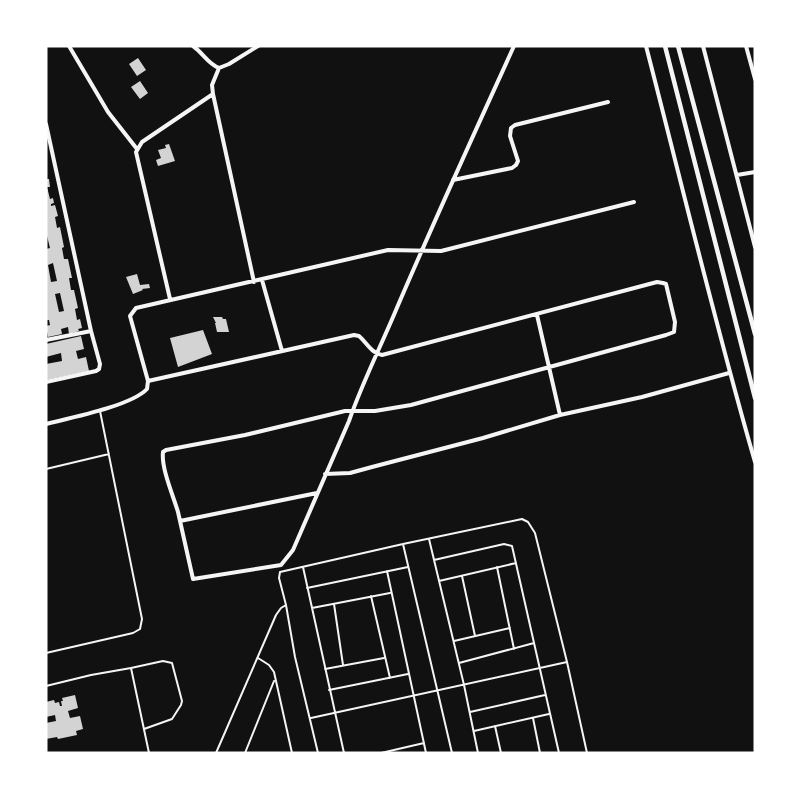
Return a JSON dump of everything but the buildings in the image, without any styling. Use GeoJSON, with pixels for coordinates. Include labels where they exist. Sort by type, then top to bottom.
{"type":"FeatureCollection","features":[{"type":"Feature","properties":{"kind":"street"},"geometry":{"type":"LineString","coordinates":[[69,46],[108,112],[137,149]]}},
{"type":"Feature","properties":{"kind":"street"},"geometry":{"type":"LineString","coordinates":[[193,46],[210,63],[219,68]]}},
{"type":"Feature","properties":{"kind":"street"},"geometry":{"type":"LineString","coordinates":[[254,282],[212,85],[219,68],[258,46]]}},
{"type":"Feature","properties":{"kind":"street"},"geometry":{"type":"LineString","coordinates":[[148,381],[354,335],[359,336],[372,351],[377,354],[382,355],[657,282],[666,284],[675,322],[674,332],[666,336],[411,405],[375,411],[353,411],[166,450],[163,452],[163,456],[193,580],[281,565],[293,550],[325,474],[353,411],[377,354],[422,250],[514,46]]}},
{"type":"Feature","properties":{"kind":"street"},"geometry":{"type":"LineString","coordinates":[[646,46],[692,220],[729,373],[755,462]]}},
{"type":"Feature","properties":{"kind":"street"},"geometry":{"type":"LineString","coordinates":[[665,46],[755,398]]}},
{"type":"Feature","properties":{"kind":"street"},"geometry":{"type":"LineString","coordinates":[[678,46],[755,334]]}},
{"type":"Feature","properties":{"kind":"street"},"geometry":{"type":"LineString","coordinates":[[703,46],[755,246]]}},
{"type":"Feature","properties":{"kind":"street"},"geometry":{"type":"LineString","coordinates":[[746,46],[755,79]]}},
{"type":"Feature","properties":{"kind":"street"},"geometry":{"type":"LineString","coordinates":[[170,299],[136,152],[142,142],[213,94]]}},
{"type":"Feature","properties":{"kind":"street"},"geometry":{"type":"LineString","coordinates":[[453,180],[512,168],[516,165],[518,161],[510,136],[511,128],[515,125],[608,102]]}},
{"type":"Feature","properties":{"kind":"street"},"geometry":{"type":"LineString","coordinates":[[46,124],[49,150],[100,364],[99,370],[46,382]]}},
{"type":"Feature","properties":{"kind":"street"},"geometry":{"type":"LineString","coordinates":[[737,175],[755,172]]}},
{"type":"Feature","properties":{"kind":"street"},"geometry":{"type":"LineString","coordinates":[[46,424],[100,411],[140,394],[147,389],[148,381],[131,320],[131,313],[136,308],[388,250],[441,251],[634,202]]}},
{"type":"Feature","properties":{"kind":"street"},"geometry":{"type":"LineString","coordinates":[[262,280],[282,351]]}},
{"type":"Feature","properties":{"kind":"street"},"geometry":{"type":"LineString","coordinates":[[537,315],[560,415]]}},
{"type":"Feature","properties":{"kind":"street"},"geometry":{"type":"LineString","coordinates":[[46,340],[91,331]]}},
{"type":"Feature","properties":{"kind":"street"},"geometry":{"type":"LineString","coordinates":[[325,474],[350,473],[483,438],[560,415],[642,397],[729,373]]}},
{"type":"Feature","properties":{"kind":"street"},"geometry":{"type":"LineString","coordinates":[[180,521],[317,493]]}},
{"type":"Feature","properties":{"kind":"lane"},"geometry":{"type":"LineString","coordinates":[[46,653],[133,633],[140,628],[142,616],[100,411]]}},
{"type":"Feature","properties":{"kind":"lane"},"geometry":{"type":"LineString","coordinates":[[46,469],[109,454]]}},
{"type":"Feature","properties":{"kind":"lane"},"geometry":{"type":"LineString","coordinates":[[318,753],[297,663],[279,574],[281,571],[522,520],[528,522],[535,532],[587,753]]}},
{"type":"Feature","properties":{"kind":"lane"},"geometry":{"type":"LineString","coordinates":[[429,539],[454,641],[478,753]]}},
{"type":"Feature","properties":{"kind":"lane"},"geometry":{"type":"LineString","coordinates":[[403,544],[452,753]]}},
{"type":"Feature","properties":{"kind":"lane"},"geometry":{"type":"LineString","coordinates":[[434,560],[509,544],[512,546],[559,753]]}},
{"type":"Feature","properties":{"kind":"lane"},"geometry":{"type":"LineString","coordinates":[[439,581],[516,563]]}},
{"type":"Feature","properties":{"kind":"lane"},"geometry":{"type":"LineString","coordinates":[[303,567],[344,753]]}},
{"type":"Feature","properties":{"kind":"lane"},"geometry":{"type":"LineString","coordinates":[[308,588],[409,567]]}},
{"type":"Feature","properties":{"kind":"lane"},"geometry":{"type":"LineString","coordinates":[[497,568],[514,648]]}},
{"type":"Feature","properties":{"kind":"lane"},"geometry":{"type":"LineString","coordinates":[[387,571],[426,753]]}},
{"type":"Feature","properties":{"kind":"lane"},"geometry":{"type":"LineString","coordinates":[[462,576],[475,636]]}},
{"type":"Feature","properties":{"kind":"lane"},"geometry":{"type":"LineString","coordinates":[[312,608],[391,592]]}},
{"type":"Feature","properties":{"kind":"lane"},"geometry":{"type":"LineString","coordinates":[[372,596],[390,678]]}},
{"type":"Feature","properties":{"kind":"lane"},"geometry":{"type":"LineString","coordinates":[[334,604],[343,666]]}},
{"type":"Feature","properties":{"kind":"lane"},"geometry":{"type":"LineString","coordinates":[[216,753],[279,611],[286,605]]}},
{"type":"Feature","properties":{"kind":"lane"},"geometry":{"type":"LineString","coordinates":[[454,641],[510,628]]}},
{"type":"Feature","properties":{"kind":"lane"},"geometry":{"type":"LineString","coordinates":[[459,663],[534,643]]}},
{"type":"Feature","properties":{"kind":"lane"},"geometry":{"type":"LineString","coordinates":[[258,658],[272,668],[292,753]]}},
{"type":"Feature","properties":{"kind":"lane"},"geometry":{"type":"LineString","coordinates":[[325,669],[385,658]]}},
{"type":"Feature","properties":{"kind":"lane"},"geometry":{"type":"LineString","coordinates":[[46,686],[162,661],[172,663],[182,701],[179,709],[172,720],[144,730]]}},
{"type":"Feature","properties":{"kind":"lane"},"geometry":{"type":"LineString","coordinates":[[311,718],[567,662]]}},
{"type":"Feature","properties":{"kind":"lane"},"geometry":{"type":"LineString","coordinates":[[131,668],[149,753]]}},
{"type":"Feature","properties":{"kind":"lane"},"geometry":{"type":"LineString","coordinates":[[329,690],[409,674]]}},
{"type":"Feature","properties":{"kind":"lane"},"geometry":{"type":"LineString","coordinates":[[245,753],[275,679]]}},
{"type":"Feature","properties":{"kind":"lane"},"geometry":{"type":"LineString","coordinates":[[470,712],[546,695]]}},
{"type":"Feature","properties":{"kind":"lane"},"geometry":{"type":"LineString","coordinates":[[474,731],[550,714]]}},
{"type":"Feature","properties":{"kind":"lane"},"geometry":{"type":"LineString","coordinates":[[533,718],[540,753]]}},
{"type":"Feature","properties":{"kind":"lane"},"geometry":{"type":"LineString","coordinates":[[495,726],[501,753]]}},
{"type":"Feature","properties":{"kind":"lane"},"geometry":{"type":"LineString","coordinates":[[381,753],[424,743]]}},
{"type":"Feature","properties":{"kind":"lane"},"geometry":{"type":"LineString","coordinates":[[405,747],[406,753]]}}]}
